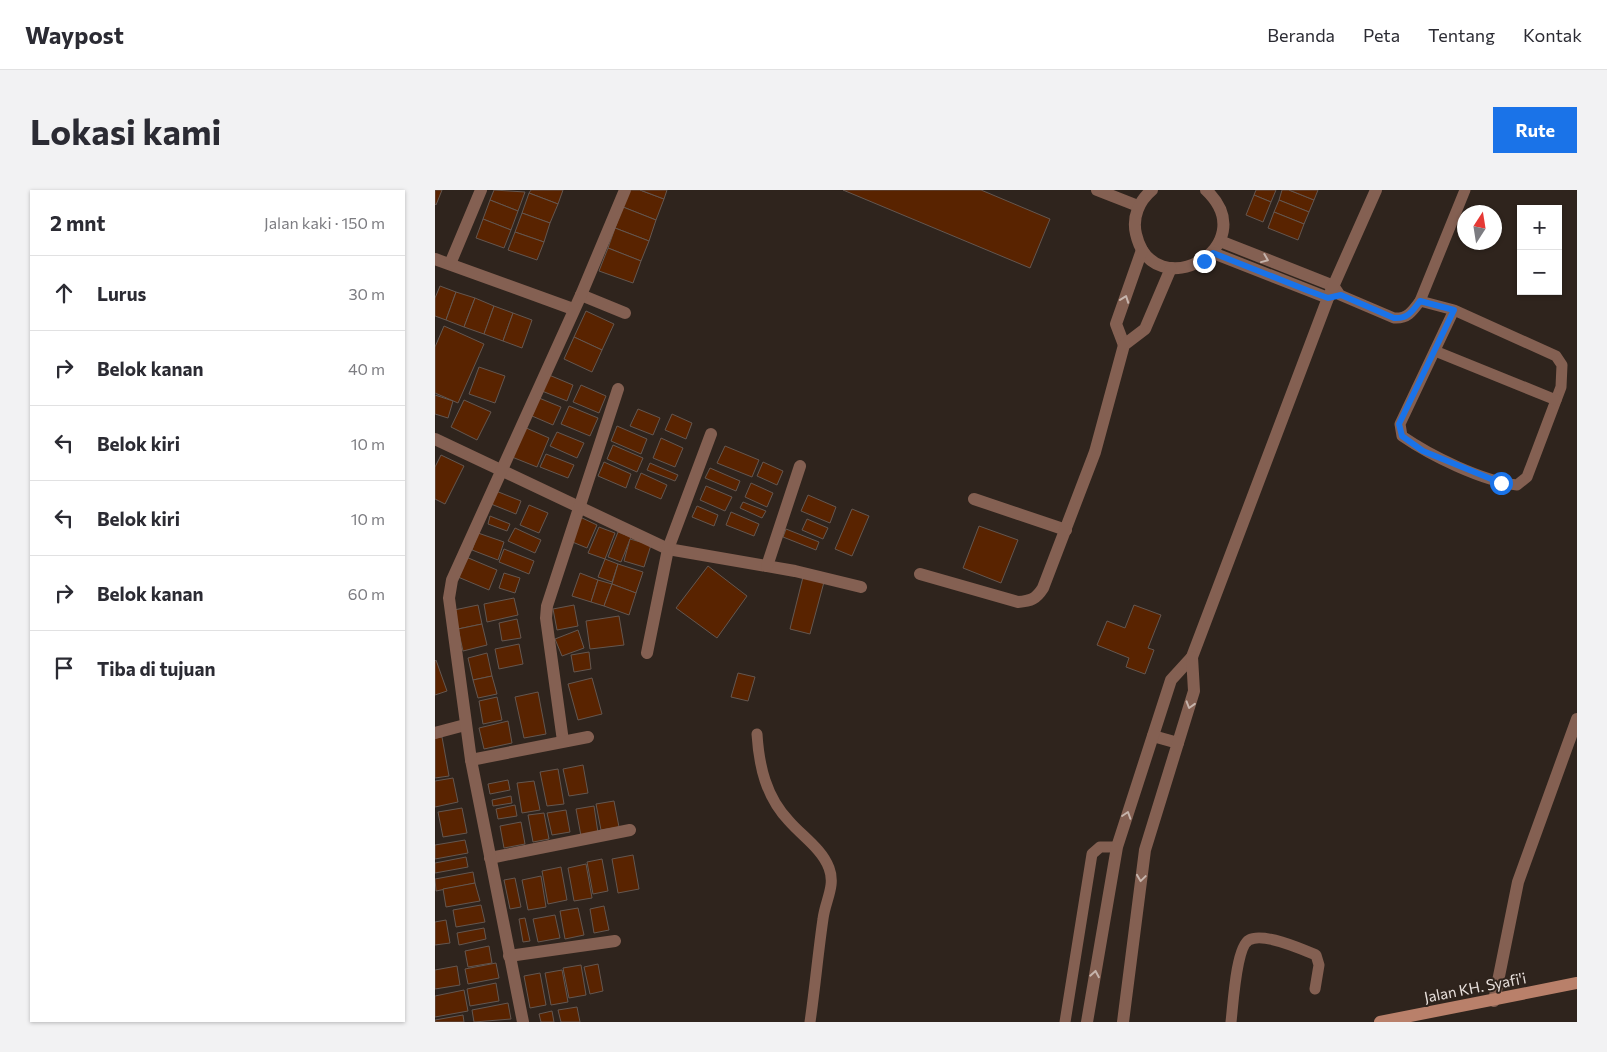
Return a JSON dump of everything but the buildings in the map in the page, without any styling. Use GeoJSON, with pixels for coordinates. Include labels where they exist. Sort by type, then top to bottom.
{"type":"FeatureCollection","features":[{"type":"Feature","properties":{"kind":"main road","name":"Jalan KH. Syafi'i"},"geometry":{"type":"LineString","coordinates":[[1380,1022],[1494,1001],[1577,982]]}},
{"type":"Feature","properties":{"kind":"street"},"geometry":{"type":"LineString","coordinates":[[450,264],[481,190]]}},
{"type":"Feature","properties":{"kind":"street"},"geometry":{"type":"LineString","coordinates":[[523,1022],[465,725],[449,612],[450,589],[452,580],[503,471],[573,309],[581,295],[625,190]]}},
{"type":"Feature","properties":{"kind":"street"},"geometry":{"type":"LineString","coordinates":[[1097,190],[1138,206]]}},
{"type":"Feature","properties":{"kind":"street"},"geometry":{"type":"LineString","coordinates":[[1151,190],[1138,206],[1134,228],[1142,250],[1155,262],[1171,268],[1194,266],[1213,253],[1219,241],[1222,220],[1220,209],[1206,190]]}},
{"type":"Feature","properties":{"kind":"street"},"geometry":{"type":"LineString","coordinates":[[1087,1022],[1117,847],[1171,680],[1192,657],[1334,293],[1377,190]]}},
{"type":"Feature","properties":{"kind":"street"},"geometry":{"type":"LineString","coordinates":[[1219,241],[1334,293]]}},
{"type":"Feature","properties":{"kind":"street"},"geometry":{"type":"LineString","coordinates":[[920,574],[1018,602],[1031,602],[1043,588],[1095,452],[1124,345],[1116,324],[1142,250]]}},
{"type":"Feature","properties":{"kind":"street"},"geometry":{"type":"LineString","coordinates":[[1213,253],[1334,293]]}},
{"type":"Feature","properties":{"kind":"street"},"geometry":{"type":"LineString","coordinates":[[435,259],[573,309]]}},
{"type":"Feature","properties":{"kind":"street"},"geometry":{"type":"LineString","coordinates":[[1124,345],[1145,329],[1171,268]]}},
{"type":"Feature","properties":{"kind":"street"},"geometry":{"type":"LineString","coordinates":[[581,295],[625,313]]}},
{"type":"Feature","properties":{"kind":"street"},"geometry":{"type":"LineString","coordinates":[[563,742],[546,618],[547,606],[618,389]]}},
{"type":"Feature","properties":{"kind":"street"},"geometry":{"type":"LineString","coordinates":[[647,653],[668,549],[711,434]]}},
{"type":"Feature","properties":{"kind":"street"},"geometry":{"type":"LineString","coordinates":[[435,439],[668,549],[767,566],[861,587]]}},
{"type":"Feature","properties":{"kind":"street"},"geometry":{"type":"LineString","coordinates":[[767,566],[800,466]]}},
{"type":"Feature","properties":{"kind":"street"},"geometry":{"type":"LineString","coordinates":[[973,499],[1066,530]]}},
{"type":"Feature","properties":{"kind":"street"},"geometry":{"type":"LineString","coordinates":[[1123,1022],[1145,850],[1194,691],[1192,657]]}},
{"type":"Feature","properties":{"kind":"street"},"geometry":{"type":"LineString","coordinates":[[1494,1001],[1518,882],[1577,719]]}},
{"type":"Feature","properties":{"kind":"street"},"geometry":{"type":"LineString","coordinates":[[435,732],[465,725]]}},
{"type":"Feature","properties":{"kind":"street"},"geometry":{"type":"LineString","coordinates":[[1153,736],[1178,743]]}},
{"type":"Feature","properties":{"kind":"street"},"geometry":{"type":"LineString","coordinates":[[471,760],[588,737]]}},
{"type":"Feature","properties":{"kind":"street"},"geometry":{"type":"LineString","coordinates":[[490,858],[630,830]]}},
{"type":"Feature","properties":{"kind":"street"},"geometry":{"type":"LineString","coordinates":[[509,956],[615,941]]}},
{"type":"Feature","properties":{"kind":"lane"},"geometry":{"type":"LineString","coordinates":[[1334,293],[1394,318],[1402,318],[1412,312],[1420,301],[1465,190]]}},
{"type":"Feature","properties":{"kind":"lane"},"geometry":{"type":"LineString","coordinates":[[1420,301],[1454,310],[1556,356],[1562,365],[1563,375],[1556,400],[1527,477],[1517,485],[1501,483],[1423,451],[1402,436],[1399,424],[1454,310]]}},
{"type":"Feature","properties":{"kind":"lane"},"geometry":{"type":"LineString","coordinates":[[1435,352],[1556,400]]}},
{"type":"Feature","properties":{"kind":"lane"},"geometry":{"type":"LineString","coordinates":[[757,734],[759,762],[772,797],[787,820],[821,856],[828,866],[832,879],[831,892],[824,910],[810,1022]]}},
{"type":"Feature","properties":{"kind":"lane"},"geometry":{"type":"LineString","coordinates":[[1065,1022],[1092,854],[1100,847],[1117,847]]}},
{"type":"Feature","properties":{"kind":"lane"},"geometry":{"type":"LineString","coordinates":[[1231,1022],[1239,959],[1243,945],[1249,939],[1260,938],[1288,944],[1316,955],[1319,965],[1315,989]]}},
{"type":"Feature","properties":{"kind":"route"},"geometry":{"type":"LineString","coordinates":[[1204,261],[1213,253],[1328,298],[1341,295],[1394,318],[1402,318],[1412,312],[1420,301],[1454,310],[1399,424],[1402,436],[1423,451],[1501,483]]}}]}
